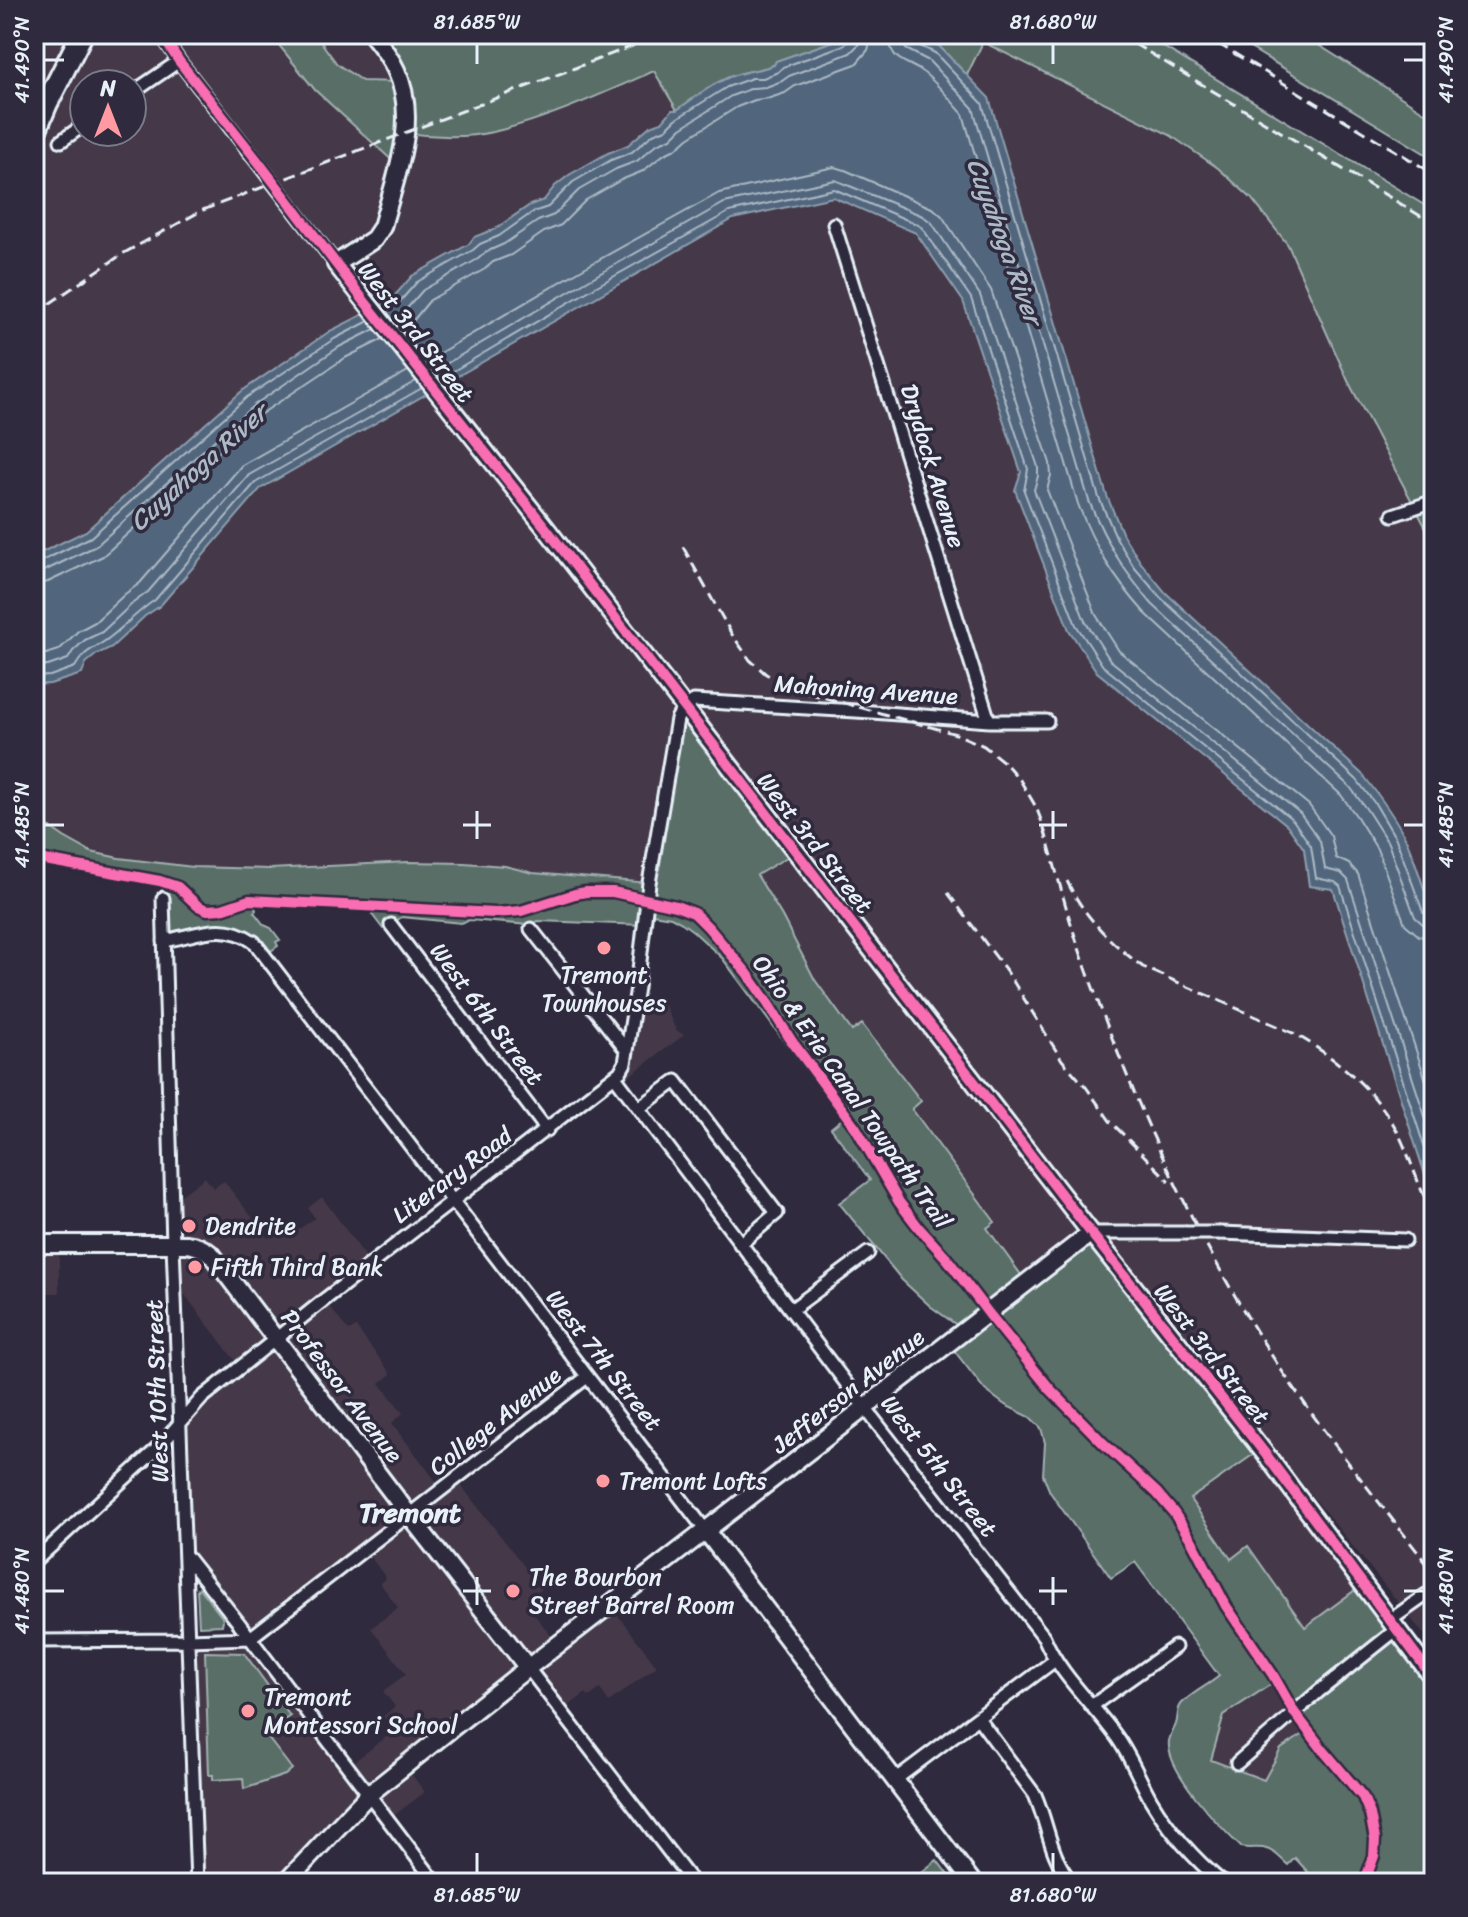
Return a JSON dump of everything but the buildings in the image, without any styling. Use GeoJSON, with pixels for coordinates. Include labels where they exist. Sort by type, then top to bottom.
{"type":"FeatureCollection","features":[{"type":"Feature","properties":{"kind":"highway"},"geometry":{"type":"LineString","coordinates":[[34,134],[82,34]]}},
{"type":"Feature","properties":{"kind":"street","name":"West 3rd Street"},"geometry":{"type":"LineString","coordinates":[[161,34],[365,302],[1267,1456],[1434,1679]]}},
{"type":"Feature","properties":{"kind":"street"},"geometry":{"type":"LineString","coordinates":[[336,264],[374,239],[382,227],[402,151],[406,104],[397,72],[372,34]]}},
{"type":"Feature","properties":{"kind":"street"},"geometry":{"type":"LineString","coordinates":[[148,82],[179,61]]}},
{"type":"Feature","properties":{"kind":"street"},"geometry":{"type":"LineString","coordinates":[[61,141],[68,136]]}},
{"type":"Feature","properties":{"kind":"street","name":"Drydock Avenue"},"geometry":{"type":"LineString","coordinates":[[834,224],[989,721]]}},
{"type":"Feature","properties":{"kind":"street"},"geometry":{"type":"LineString","coordinates":[[1393,515],[1434,501]]}},
{"type":"Feature","properties":{"kind":"street","name":"Mahoning Avenue"},"geometry":{"type":"LineString","coordinates":[[684,707],[694,701],[989,721],[1047,721]]}},
{"type":"Feature","properties":{"kind":"street","name":"Literary Road"},"geometry":{"type":"LineString","coordinates":[[34,1562],[159,1447],[202,1398],[615,1077],[623,1067],[637,987],[651,870],[677,719],[684,707]]}},
{"type":"Feature","properties":{"kind":"street","name":"West 10th Street"},"geometry":{"type":"LineString","coordinates":[[163,898],[197,1883]]}},
{"type":"Feature","properties":{"kind":"street","name":"West 6th Street"},"geometry":{"type":"LineString","coordinates":[[391,925],[547,1130]]}},
{"type":"Feature","properties":{"kind":"street","name":"West 7th Street"},"geometry":{"type":"LineString","coordinates":[[164,941],[220,929],[243,933],[254,942],[973,1883]]}},
{"type":"Feature","properties":{"kind":"street"},"geometry":{"type":"LineString","coordinates":[[531,929],[627,1051]]}},
{"type":"Feature","properties":{"kind":"street","name":"West 5th Street"},"geometry":{"type":"LineString","coordinates":[[615,1077],[865,1408],[1044,1637],[1055,1660],[1118,1739],[1174,1836],[1223,1883]]}},
{"type":"Feature","properties":{"kind":"street"},"geometry":{"type":"LineString","coordinates":[[639,1108],[676,1081],[777,1213],[740,1244]]}},
{"type":"Feature","properties":{"kind":"street"},"geometry":{"type":"LineString","coordinates":[[1091,1233],[1220,1233],[1405,1240]]}},
{"type":"Feature","properties":{"kind":"street","name":"Jefferson Avenue"},"geometry":{"type":"LineString","coordinates":[[285,1883],[368,1795],[1091,1233]]}},
{"type":"Feature","properties":{"kind":"street","name":"Professor Avenue"},"geometry":{"type":"LineString","coordinates":[[34,1244],[173,1244],[199,1246],[212,1255],[693,1883]]}},
{"type":"Feature","properties":{"kind":"street"},"geometry":{"type":"LineString","coordinates":[[791,1310],[868,1253]]}},
{"type":"Feature","properties":{"kind":"street","name":"College Avenue"},"geometry":{"type":"LineString","coordinates":[[250,1638],[587,1377]]}},
{"type":"Feature","properties":{"kind":"street"},"geometry":{"type":"LineString","coordinates":[[185,1556],[436,1883]]}},
{"type":"Feature","properties":{"kind":"street"},"geometry":{"type":"LineString","coordinates":[[1237,1763],[1426,1595],[1434,1594]]}},
{"type":"Feature","properties":{"kind":"street"},"geometry":{"type":"LineString","coordinates":[[34,1641],[250,1638]]}},
{"type":"Feature","properties":{"kind":"street"},"geometry":{"type":"LineString","coordinates":[[1093,1705],[1175,1647]]}},
{"type":"Feature","properties":{"kind":"street"},"geometry":{"type":"LineString","coordinates":[[896,1779],[1055,1660]]}},
{"type":"Feature","properties":{"kind":"street"},"geometry":{"type":"LineString","coordinates":[[978,1718],[1035,1795],[1065,1881]]}},
{"type":"Feature","properties":{"kind":"shaded area"},"geometry":{"type":"Polygon","coordinates":[[[34,34],[270,34],[315,90],[407,133],[423,135],[491,133],[540,117],[654,71],[677,110],[662,122],[650,126],[628,145],[608,153],[555,186],[544,200],[530,205],[495,229],[474,237],[469,244],[412,276],[390,301],[330,331],[242,391],[86,531],[34,556],[34,34]]]}},
{"type":"Feature","properties":{"kind":"shaded area"},"geometry":{"type":"Polygon","coordinates":[[[315,34],[372,34],[401,82],[362,82],[337,64],[315,34]]]}},
{"type":"Feature","properties":{"kind":"shaded area"},"geometry":{"type":"Polygon","coordinates":[[[982,42],[1170,135],[1218,168],[1251,198],[1288,245],[1348,381],[1434,376],[1434,1647],[1230,1394],[1092,1234],[1027,1284],[987,1228],[995,1222],[912,1109],[921,1102],[862,1025],[853,1031],[815,980],[782,916],[707,893],[641,882],[533,873],[505,866],[408,862],[237,869],[119,858],[91,852],[34,816],[34,685],[50,684],[82,674],[86,663],[112,647],[160,606],[260,489],[733,219],[833,197],[916,233],[967,75],[982,42]]]}},
{"type":"Feature","properties":{"kind":"shaded area"},"geometry":{"type":"Polygon","coordinates":[[[636,996],[656,998],[665,1006],[676,1030],[684,1035],[620,1083],[636,996]]]}},
{"type":"Feature","properties":{"kind":"shaded area"},"geometry":{"type":"Polygon","coordinates":[[[205,1177],[213,1188],[224,1181],[268,1238],[285,1225],[292,1234],[315,1218],[308,1208],[322,1197],[371,1264],[324,1300],[349,1331],[356,1327],[391,1374],[380,1383],[403,1413],[392,1423],[442,1489],[456,1479],[542,1589],[526,1603],[558,1645],[610,1605],[657,1666],[609,1702],[600,1689],[589,1697],[586,1693],[562,1711],[529,1668],[405,1766],[425,1792],[388,1820],[369,1795],[285,1883],[197,1883],[188,1640],[248,1638],[185,1556],[181,1423],[240,1367],[175,1282],[172,1202],[205,1177]],[[365,1550],[250,1638],[347,1767],[394,1731],[383,1716],[395,1707],[383,1691],[406,1674],[371,1628],[398,1608],[380,1583],[386,1578],[365,1550]]]}},
{"type":"Feature","properties":{"kind":"shaded area"},"geometry":{"type":"Polygon","coordinates":[[[34,1201],[45,1201],[46,1243],[59,1244],[59,1293],[34,1293],[34,1201]]]}},
{"type":"Feature","properties":{"kind":"shaded area"},"geometry":{"type":"Polygon","coordinates":[[[1261,1449],[1362,1585],[1305,1627],[1249,1547],[1231,1559],[1189,1499],[1261,1449]]]}},
{"type":"Feature","properties":{"kind":"shaded area"},"geometry":{"type":"Polygon","coordinates":[[[1276,1681],[1309,1731],[1281,1749],[1264,1780],[1211,1760],[1224,1715],[1276,1681]]]}},
{"type":"Feature","properties":{"kind":"green space"},"geometry":{"type":"Polygon","coordinates":[[[270,34],[315,34],[337,64],[362,81],[400,82],[372,34],[854,34],[776,61],[774,65],[725,79],[677,110],[654,71],[514,127],[472,135],[407,133],[398,166],[315,90],[270,34]]]}},
{"type":"Feature","properties":{"kind":"green space"},"geometry":{"type":"Polygon","coordinates":[[[906,34],[1142,34],[1434,211],[1434,543],[1348,381],[1288,245],[1251,198],[1218,168],[1170,135],[983,42],[967,75],[939,46],[906,34]]]}},
{"type":"Feature","properties":{"kind":"green space"},"geometry":{"type":"Polygon","coordinates":[[[1227,34],[1301,34],[1434,118],[1434,159],[1227,34]]]}},
{"type":"Feature","properties":{"kind":"green space"},"geometry":{"type":"Polygon","coordinates":[[[684,707],[797,851],[757,875],[815,980],[852,1031],[862,1024],[921,1101],[912,1109],[995,1222],[987,1228],[1027,1283],[1091,1233],[1261,1449],[1190,1499],[1231,1559],[1248,1546],[1305,1627],[1362,1585],[1434,1679],[1434,1883],[1318,1883],[1295,1858],[1288,1865],[1267,1849],[1241,1847],[1196,1798],[1176,1767],[1169,1741],[1180,1706],[1219,1676],[1135,1562],[1111,1578],[1050,1492],[1043,1475],[1045,1443],[1041,1428],[1030,1417],[1005,1405],[985,1390],[949,1344],[965,1331],[930,1306],[902,1280],[839,1203],[870,1180],[831,1128],[842,1119],[722,958],[693,931],[671,917],[646,913],[644,925],[538,921],[531,929],[529,925],[402,917],[383,929],[370,912],[254,905],[254,912],[280,940],[276,942],[278,946],[265,955],[231,930],[164,941],[162,882],[170,885],[173,880],[34,851],[34,816],[91,852],[193,867],[269,869],[408,862],[464,863],[505,866],[533,873],[649,883],[684,707]],[[1276,1681],[1224,1715],[1211,1760],[1264,1780],[1281,1749],[1308,1731],[1276,1681]]]}},
{"type":"Feature","properties":{"kind":"green space"},"geometry":{"type":"Polygon","coordinates":[[[199,1588],[222,1617],[222,1625],[199,1626],[199,1588]]]}},
{"type":"Feature","properties":{"kind":"green space"},"geometry":{"type":"Polygon","coordinates":[[[205,1652],[244,1653],[290,1716],[274,1727],[277,1732],[268,1738],[292,1769],[285,1775],[244,1789],[243,1778],[213,1780],[213,1775],[209,1775],[205,1652]]]}},
{"type":"Feature","properties":{"kind":"green space"},"geometry":{"type":"Polygon","coordinates":[[[937,1860],[954,1883],[909,1882],[937,1860]]]}},
{"type":"Feature","properties":{"kind":"water","name":"Cuyahoga River"},"geometry":{"type":"Polygon","coordinates":[[[854,34],[906,34],[939,46],[989,98],[1107,496],[1123,535],[1165,592],[1363,775],[1405,837],[1434,920],[1434,1203],[1333,889],[1309,886],[1304,849],[1287,825],[1097,672],[1069,630],[1015,490],[1021,472],[963,301],[916,233],[833,197],[733,219],[260,489],[160,606],[112,647],[86,663],[82,674],[50,684],[34,685],[34,556],[86,531],[242,391],[330,331],[390,301],[412,276],[469,244],[474,237],[495,229],[530,205],[544,200],[569,175],[628,145],[650,126],[662,122],[672,110],[677,110],[719,82],[774,65],[776,61],[854,34]]]}},
{"type":"Feature","properties":{"kind":"railway"},"geometry":{"type":"LineString","coordinates":[[34,314],[124,253],[203,210],[664,34]]}},
{"type":"Feature","properties":{"kind":"railway"},"geometry":{"type":"LineString","coordinates":[[1118,34],[1434,224]]}},
{"type":"Feature","properties":{"kind":"railway"},"geometry":{"type":"LineString","coordinates":[[1202,34],[1434,174]]}},
{"type":"Feature","properties":{"kind":"railway"},"geometry":{"type":"LineString","coordinates":[[683,547],[731,633],[750,660],[766,674],[797,690],[956,734],[984,746],[1020,780],[1043,825],[1076,938],[1122,1063],[1195,1223],[1252,1325],[1284,1374],[1434,1573]]}},
{"type":"Feature","properties":{"kind":"railway"},"geometry":{"type":"LineString","coordinates":[[1067,881],[1100,929],[1143,967],[1295,1034],[1351,1074],[1375,1099],[1395,1127],[1424,1196]]}},
{"type":"Feature","properties":{"kind":"railway"},"geometry":{"type":"LineString","coordinates":[[948,893],[1008,973],[1062,1060],[1110,1121],[1169,1181]]}},
{"type":"Feature","properties":{"kind":"cycle path"},"geometry":{"type":"LineString","coordinates":[[161,34],[365,302],[545,527],[1267,1456],[1434,1679]]}},
{"type":"Feature","properties":{"kind":"cycle path","name":"Ohio & Erie Canal Towpath Trail"},"geometry":{"type":"LineString","coordinates":[[34,858],[160,881],[178,887],[198,906],[207,910],[222,909],[249,900],[495,913],[521,911],[586,892],[613,892],[694,913],[747,973],[791,1040],[856,1128],[899,1202],[919,1228],[1050,1389],[1174,1513],[1226,1606],[1294,1712],[1363,1797],[1375,1839],[1374,1856],[1364,1883]]}},
{"type":"Feature","properties":{"kind":"place","name":"Tremont Townhouses"},"geometry":{"type":"Point","coordinates":[604,948]}},
{"type":"Feature","properties":{"kind":"place","name":"Dendrite"},"geometry":{"type":"Point","coordinates":[189,1226]}},
{"type":"Feature","properties":{"kind":"place","name":"Fifth Third Bank"},"geometry":{"type":"Point","coordinates":[195,1267]}},
{"type":"Feature","properties":{"kind":"place","name":"Tremont Lofts"},"geometry":{"type":"Point","coordinates":[603,1481]}},
{"type":"Feature","properties":{"kind":"place","name":"The Bourbon Street Barrel Room"},"geometry":{"type":"Point","coordinates":[513,1591]}},
{"type":"Feature","properties":{"kind":"place","name":"Tremont Montessori School"},"geometry":{"type":"Point","coordinates":[248,1711]}},
{"type":"Feature","properties":{"kind":"district","name":"Tremont"},"geometry":{"type":"Point","coordinates":[410,1512]}}]}
